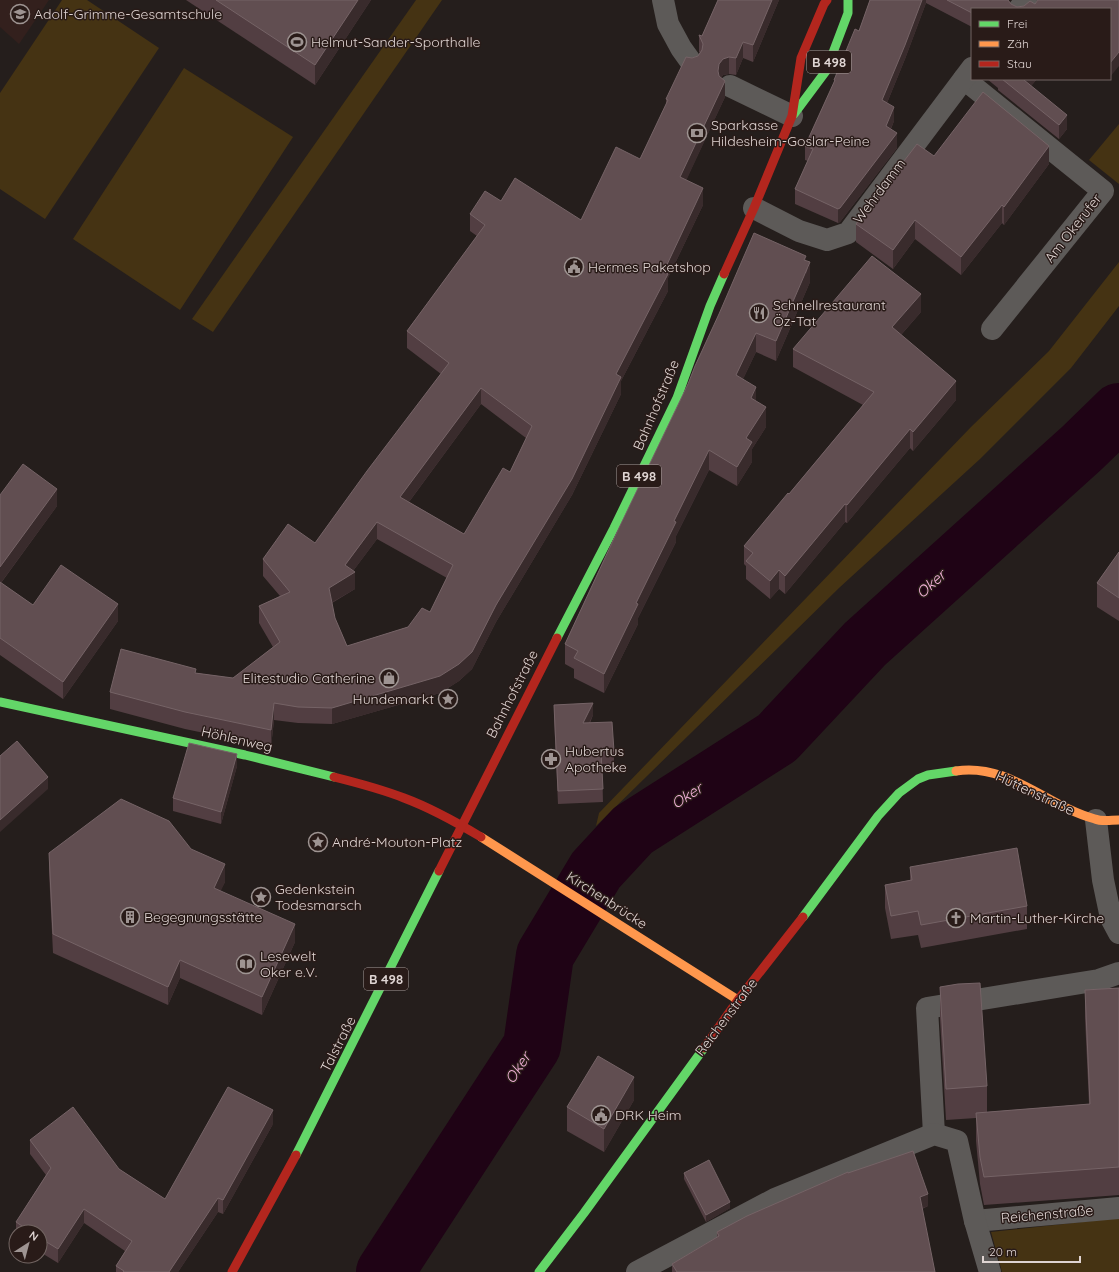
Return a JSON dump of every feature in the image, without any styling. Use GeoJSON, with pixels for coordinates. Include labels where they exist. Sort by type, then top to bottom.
{"type":"FeatureCollection","features":[{"type":"Feature","properties":{"kind":"street"},"geometry":{"type":"LineString","coordinates":[[663,0],[668,24],[681,48],[691,62]]}},
{"type":"Feature","properties":{"kind":"street","name":"Bahnhofstraße"},"geometry":{"type":"LineString","coordinates":[[461,825],[614,528],[677,398],[710,306],[754,208],[792,116],[801,58],[827,0]]}},
{"type":"Feature","properties":{"kind":"street","name":"Bahnhofstraße"},"geometry":{"type":"LineString","coordinates":[[792,116],[826,71],[848,13],[848,0]]}},
{"type":"Feature","properties":{"kind":"street"},"geometry":{"type":"LineString","coordinates":[[1020,8],[1026,0]]}},
{"type":"Feature","properties":{"kind":"street","name":"Wehrdamm"},"geometry":{"type":"LineString","coordinates":[[754,208],[799,231],[827,240],[848,233],[968,74]]}},
{"type":"Feature","properties":{"kind":"street","name":"Am Okerufer"},"geometry":{"type":"LineString","coordinates":[[975,80],[1103,191],[992,329]]}},
{"type":"Feature","properties":{"kind":"street"},"geometry":{"type":"LineString","coordinates":[[730,86],[792,116]]}},
{"type":"Feature","properties":{"kind":"street","name":"Höhlenweg"},"geometry":{"type":"LineString","coordinates":[[0,702],[274,762],[370,786],[405,798],[461,825]]}},
{"type":"Feature","properties":{"kind":"street","name":"Hüttenstraße"},"geometry":{"type":"LineString","coordinates":[[928,776],[968,769],[994,772],[1023,784],[1061,806],[1096,820],[1119,820]]}},
{"type":"Feature","properties":{"kind":"street","name":"Reichenstraße"},"geometry":{"type":"LineString","coordinates":[[539,1272],[589,1206],[738,1000],[810,908],[878,816],[899,794],[918,779],[928,776]]}},
{"type":"Feature","properties":{"kind":"street"},"geometry":{"type":"LineString","coordinates":[[1096,820],[1103,880],[1109,911],[1119,933]]}},
{"type":"Feature","properties":{"kind":"street","name":"Kirchenbrücke"},"geometry":{"type":"LineString","coordinates":[[461,825],[548,878],[738,1000]]}},
{"type":"Feature","properties":{"kind":"street","name":"Talstraße"},"geometry":{"type":"LineString","coordinates":[[232,1272],[313,1125],[461,825]]}},
{"type":"Feature","properties":{"kind":"street"},"geometry":{"type":"LineString","coordinates":[[934,1134],[927,1008],[1099,980],[1119,973]]}},
{"type":"Feature","properties":{"kind":"street"},"geometry":{"type":"LineString","coordinates":[[637,1272],[775,1199],[934,1134],[957,1141],[975,1221],[990,1272]]}},
{"type":"Feature","properties":{"kind":"street","name":"Reichenstraße"},"geometry":{"type":"LineString","coordinates":[[975,1221],[1119,1208]]}},
{"type":"Feature","properties":{"kind":"shaded area","name":"Adolf-Grimme-Gesamtschule"},"geometry":{"type":"Polygon","coordinates":[[[0,0],[49,0],[19,44],[0,27],[0,0]]]}},
{"type":"Feature","properties":{"kind":"shaded area"},"geometry":{"type":"Polygon","coordinates":[[[62,0],[87,0],[159,48],[45,219],[0,189],[0,93],[62,0]]]}},
{"type":"Feature","properties":{"kind":"shaded area"},"geometry":{"type":"Polygon","coordinates":[[[416,0],[442,0],[213,332],[192,319],[416,0]]]}},
{"type":"Feature","properties":{"kind":"shaded area"},"geometry":{"type":"Polygon","coordinates":[[[184,68],[293,137],[180,310],[73,239],[184,68]]]}},
{"type":"Feature","properties":{"kind":"shaded area"},"geometry":{"type":"Polygon","coordinates":[[[1119,124],[1119,184],[1089,160],[1119,124]]]}},
{"type":"Feature","properties":{"kind":"shaded area"},"geometry":{"type":"Polygon","coordinates":[[[1119,262],[1119,306],[1071,368],[980,459],[839,588],[596,826],[599,813],[971,427],[1049,351],[1119,262]]]}},
{"type":"Feature","properties":{"kind":"shaded area"},"geometry":{"type":"Polygon","coordinates":[[[1119,1218],[1119,1272],[1002,1272],[991,1232],[1119,1218]]]}},
{"type":"Feature","properties":{"kind":"building"},"geometry":{"type":"Polygon","coordinates":[[[216,0],[358,0],[315,65],[216,0]]]}},
{"type":"Feature","properties":{"kind":"building"},"geometry":{"type":"Polygon","coordinates":[[[718,0],[772,0],[753,45],[743,42],[736,58],[729,57],[723,59],[719,64],[719,76],[725,81],[680,177],[703,188],[664,271],[668,274],[616,374],[621,377],[572,479],[496,605],[472,652],[459,664],[440,676],[332,708],[298,707],[274,703],[271,730],[185,712],[110,692],[121,649],[196,669],[195,673],[233,678],[280,642],[259,606],[290,592],[263,559],[288,524],[315,543],[367,471],[449,363],[407,331],[485,225],[470,214],[485,191],[501,201],[515,178],[581,220],[616,147],[640,159],[668,100],[666,99],[686,57],[692,58],[698,56],[702,50],[703,44],[699,35],[702,36],[718,0]],[[481,388],[400,497],[464,534],[503,468],[510,472],[532,426],[481,388]],[[377,522],[345,565],[355,572],[329,588],[335,618],[347,646],[408,627],[422,608],[430,612],[453,565],[377,522]]]}},
{"type":"Feature","properties":{"kind":"building"},"geometry":{"type":"Polygon","coordinates":[[[870,0],[922,0],[882,100],[894,107],[886,126],[897,133],[838,209],[795,189],[813,149],[805,146],[835,80],[855,29],[859,31],[870,0]]]}},
{"type":"Feature","properties":{"kind":"building"},"geometry":{"type":"Polygon","coordinates":[[[947,0],[1008,0],[1011,4],[1017,7],[1024,6],[1030,1],[1035,4],[1038,0],[1119,0],[1119,52],[1111,62],[1111,8],[971,8],[971,12],[947,0]]]}},
{"type":"Feature","properties":{"kind":"building"},"geometry":{"type":"Polygon","coordinates":[[[1003,80],[1024,80],[1067,115],[1059,125],[1003,80]]]}},
{"type":"Feature","properties":{"kind":"building"},"geometry":{"type":"Polygon","coordinates":[[[983,92],[1049,146],[1004,207],[1002,205],[961,257],[915,220],[893,250],[856,224],[917,144],[934,156],[983,92]]]}},
{"type":"Feature","properties":{"kind":"building"},"geometry":{"type":"Polygon","coordinates":[[[754,233],[806,256],[804,260],[810,262],[776,341],[756,333],[736,375],[756,387],[751,398],[766,407],[746,438],[752,442],[737,467],[709,450],[674,521],[676,522],[636,603],[638,604],[604,674],[574,658],[578,651],[565,644],[688,384],[754,233]]]}},
{"type":"Feature","properties":{"kind":"building"},"geometry":{"type":"Polygon","coordinates":[[[872,256],[921,294],[892,327],[956,381],[913,432],[910,429],[847,505],[845,504],[785,576],[779,570],[770,581],[746,561],[753,553],[744,546],[874,392],[793,349],[872,256]]]}},
{"type":"Feature","properties":{"kind":"building"},"geometry":{"type":"Polygon","coordinates":[[[23,464],[57,489],[0,567],[0,495],[23,464]]]}},
{"type":"Feature","properties":{"kind":"building"},"geometry":{"type":"Polygon","coordinates":[[[1119,552],[1119,598],[1097,583],[1119,552]]]}},
{"type":"Feature","properties":{"kind":"building"},"geometry":{"type":"Polygon","coordinates":[[[61,565],[118,604],[63,682],[0,638],[0,582],[33,605],[61,565]]]}},
{"type":"Feature","properties":{"kind":"building"},"geometry":{"type":"Polygon","coordinates":[[[593,703],[583,723],[612,722],[614,751],[601,752],[603,789],[558,791],[554,705],[593,703]]]}},
{"type":"Feature","properties":{"kind":"building"},"geometry":{"type":"Polygon","coordinates":[[[17,741],[48,777],[0,820],[0,756],[17,741]]]}},
{"type":"Feature","properties":{"kind":"building"},"geometry":{"type":"Polygon","coordinates":[[[189,743],[237,754],[221,812],[173,798],[189,743]]]}},
{"type":"Feature","properties":{"kind":"building","name":"Begegnungsstätte"},"geometry":{"type":"Polygon","coordinates":[[[121,799],[169,821],[191,849],[225,864],[214,888],[295,924],[262,997],[180,960],[168,987],[53,934],[49,853],[121,799]]]}},
{"type":"Feature","properties":{"kind":"building"},"geometry":{"type":"Polygon","coordinates":[[[1017,848],[1027,906],[921,925],[918,911],[891,916],[885,885],[912,880],[910,867],[1017,848]]]}},
{"type":"Feature","properties":{"kind":"building"},"geometry":{"type":"Polygon","coordinates":[[[980,983],[987,1086],[946,1089],[940,987],[980,983]]]}},
{"type":"Feature","properties":{"kind":"building"},"geometry":{"type":"Polygon","coordinates":[[[1119,988],[1119,1167],[984,1177],[980,1157],[976,1113],[1090,1104],[1085,990],[1119,988]]]}},
{"type":"Feature","properties":{"kind":"building"},"geometry":{"type":"Polygon","coordinates":[[[598,1056],[634,1077],[604,1129],[567,1107],[598,1056]]]}},
{"type":"Feature","properties":{"kind":"building"},"geometry":{"type":"Polygon","coordinates":[[[228,1087],[273,1110],[223,1200],[218,1198],[169,1272],[123,1272],[124,1271],[116,1266],[132,1241],[84,1209],[58,1249],[48,1243],[48,1224],[19,1224],[16,1222],[51,1168],[30,1140],[73,1107],[119,1169],[165,1199],[228,1087]]]}},
{"type":"Feature","properties":{"kind":"building"},"geometry":{"type":"Polygon","coordinates":[[[913,1151],[928,1194],[920,1197],[935,1272],[677,1272],[672,1264],[719,1236],[717,1232],[747,1216],[848,1172],[913,1151]]]}},
{"type":"Feature","properties":{"kind":"building"},"geometry":{"type":"Polygon","coordinates":[[[709,1160],[730,1202],[706,1215],[684,1173],[709,1160]]]}},
{"type":"Feature","properties":{"kind":"waterway","name":"Oker"},"geometry":{"type":"LineString","coordinates":[[385,1272],[532,1046],[545,955],[596,870],[633,830],[777,738],[865,644],[1082,448],[1119,412]]}},
{"type":"Feature","properties":{"kind":"traffic: fast"},"geometry":{"type":"LineString","coordinates":[[794,114],[826,71],[848,13],[848,0]]}},
{"type":"Feature","properties":{"kind":"traffic: fast"},"geometry":{"type":"LineString","coordinates":[[557,638],[614,528],[677,398],[710,306],[724,274]]}},
{"type":"Feature","properties":{"kind":"traffic: fast"},"geometry":{"type":"LineString","coordinates":[[0,702],[245,755],[334,777]]}},
{"type":"Feature","properties":{"kind":"traffic: fast"},"geometry":{"type":"LineString","coordinates":[[803,917],[878,816],[899,793],[918,779],[928,775],[956,771]]}},
{"type":"Feature","properties":{"kind":"traffic: fast"},"geometry":{"type":"LineString","coordinates":[[296,1155],[439,871]]}},
{"type":"Feature","properties":{"kind":"traffic: fast"},"geometry":{"type":"LineString","coordinates":[[539,1272],[584,1213],[704,1048]]}},
{"type":"Feature","properties":{"kind":"traffic: slow"},"geometry":{"type":"LineString","coordinates":[[956,771],[975,770],[994,773],[1011,779],[1077,813],[1098,820],[1119,820]]}},
{"type":"Feature","properties":{"kind":"traffic: slow"},"geometry":{"type":"LineString","coordinates":[[481,837],[738,1000]]}},
{"type":"Feature","properties":{"kind":"traffic: jam"},"geometry":{"type":"LineString","coordinates":[[724,274],[754,208],[792,116],[801,58],[827,0]]}},
{"type":"Feature","properties":{"kind":"traffic: jam"},"geometry":{"type":"LineString","coordinates":[[439,871],[557,638]]}},
{"type":"Feature","properties":{"kind":"traffic: jam"},"geometry":{"type":"LineString","coordinates":[[334,777],[378,789],[424,806],[481,837]]}},
{"type":"Feature","properties":{"kind":"traffic: jam"},"geometry":{"type":"LineString","coordinates":[[704,1048],[738,1000],[803,917]]}},
{"type":"Feature","properties":{"kind":"traffic: jam"},"geometry":{"type":"LineString","coordinates":[[232,1272],[296,1155]]}},
{"type":"Feature","properties":{"kind":"place","name":"Adolf-Grimme-Gesamtschule"},"geometry":{"type":"Point","coordinates":[20,14]}},
{"type":"Feature","properties":{"kind":"place","name":"Helmut-Sander-Sporthalle"},"geometry":{"type":"Point","coordinates":[297,42]}},
{"type":"Feature","properties":{"kind":"place","name":"Sparkasse Hildesheim-Goslar-Peine"},"geometry":{"type":"Point","coordinates":[697,133]}},
{"type":"Feature","properties":{"kind":"place","name":"Hermes Paketshop"},"geometry":{"type":"Point","coordinates":[574,267]}},
{"type":"Feature","properties":{"kind":"place","name":"Schnellrestaurant Öz-Tat"},"geometry":{"type":"Point","coordinates":[759,313]}},
{"type":"Feature","properties":{"kind":"place","name":"Elitestudio Catherine"},"geometry":{"type":"Point","coordinates":[389,678]}},
{"type":"Feature","properties":{"kind":"place","name":"Hundemarkt"},"geometry":{"type":"Point","coordinates":[448,699]}},
{"type":"Feature","properties":{"kind":"place","name":"Hubertus Apotheke"},"geometry":{"type":"Point","coordinates":[551,759]}},
{"type":"Feature","properties":{"kind":"place","name":"André-Mouton-Platz"},"geometry":{"type":"Point","coordinates":[318,842]}},
{"type":"Feature","properties":{"kind":"place","name":"Gedenkstein Todesmarsch"},"geometry":{"type":"Point","coordinates":[261,897]}},
{"type":"Feature","properties":{"kind":"place","name":"Begegnungsstätte"},"geometry":{"type":"Point","coordinates":[130,917]}},
{"type":"Feature","properties":{"kind":"place","name":"Martin-Luther-Kirche"},"geometry":{"type":"Point","coordinates":[956,918]}},
{"type":"Feature","properties":{"kind":"place","name":"Lesewelt Oker e.V."},"geometry":{"type":"Point","coordinates":[246,964]}},
{"type":"Feature","properties":{"kind":"place","name":"DRK Heim"},"geometry":{"type":"Point","coordinates":[601,1115]}}]}
